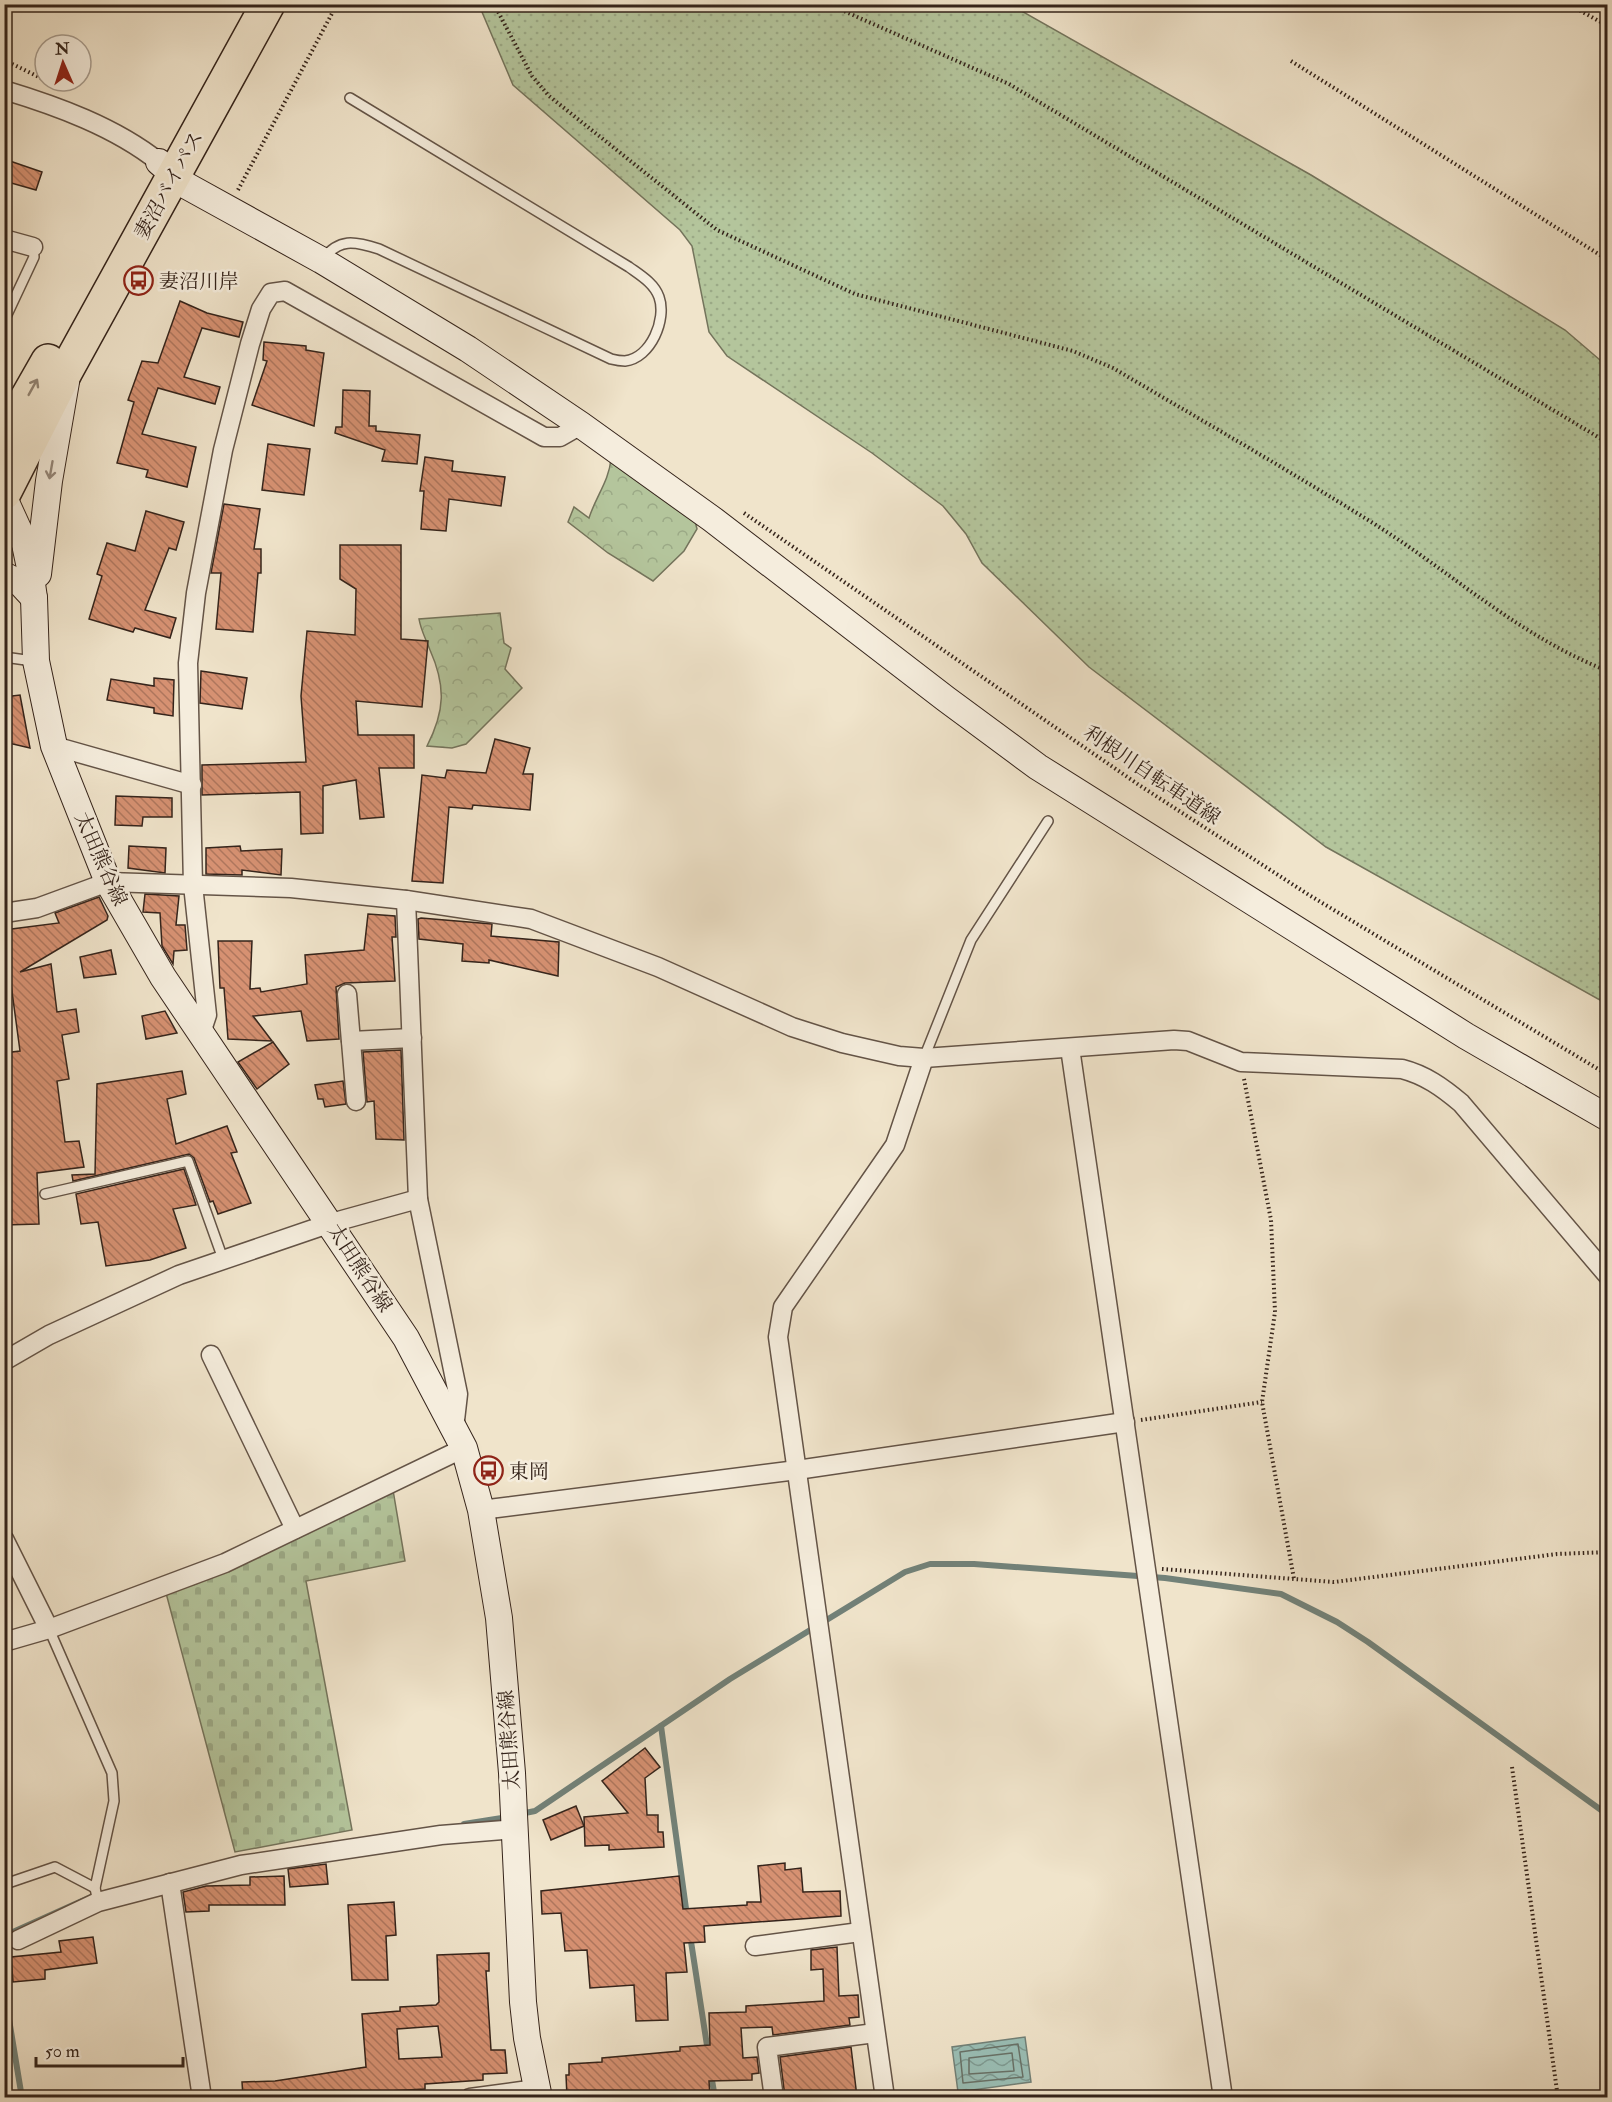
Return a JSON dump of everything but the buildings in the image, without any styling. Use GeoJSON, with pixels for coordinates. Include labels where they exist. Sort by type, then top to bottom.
{"type":"FeatureCollection","features":[{"type":"Feature","properties":{"kind":"highway","name":"妻沼バイパス"},"geometry":{"type":"LineString","coordinates":[[4,493],[173,159],[244,4]]}},
{"type":"Feature","properties":{"kind":"highway","name":"妻沼バイパス"},"geometry":{"type":"LineString","coordinates":[[4,438],[268,4]]}},
{"type":"Feature","properties":{"kind":"main road"},"geometry":{"type":"LineString","coordinates":[[173,159],[321,260],[468,349],[581,425],[712,519],[946,699],[1038,766],[1456,1030],[1608,1118]]}},
{"type":"Feature","properties":{"kind":"main road"},"geometry":{"type":"LineString","coordinates":[[34,598],[49,481],[63,409],[66,371]]}},
{"type":"Feature","properties":{"kind":"main road","name":"太田熊谷線"},"geometry":{"type":"LineString","coordinates":[[4,498],[24,544],[34,598],[36,661],[54,746],[108,882],[133,929],[406,1338],[459,1438],[481,1510],[499,1618],[515,1829],[523,2002],[538,2093]]}},
{"type":"Feature","properties":{"kind":"main road"},"geometry":{"type":"LineString","coordinates":[[4,575],[21,584],[34,598]]}},
{"type":"Feature","properties":{"kind":"street"},"geometry":{"type":"LineString","coordinates":[[4,90],[53,105],[129,142],[173,159]]}},
{"type":"Feature","properties":{"kind":"street"},"geometry":{"type":"LineString","coordinates":[[4,239],[33,247]]}},
{"type":"Feature","properties":{"kind":"street"},"geometry":{"type":"LineString","coordinates":[[201,1033],[207,1015],[193,885],[188,663],[196,593],[223,450],[250,344],[261,309],[271,293],[285,291],[544,437],[560,437],[581,425]]}},
{"type":"Feature","properties":{"kind":"street"},"geometry":{"type":"LineString","coordinates":[[54,746],[192,785]]}},
{"type":"Feature","properties":{"kind":"street"},"geometry":{"type":"LineString","coordinates":[[4,913],[37,908],[108,882],[291,888],[406,900],[531,919],[658,967],[792,1027],[842,1043],[899,1056],[924,1058],[1174,1040],[1188,1041],[1241,1062],[1384,1066],[1418,1073],[1437,1083],[1477,1119],[1608,1276]]}},
{"type":"Feature","properties":{"kind":"street"},"geometry":{"type":"LineString","coordinates":[[4,1642],[50,1629],[225,1563],[295,1529],[459,1438],[458,1394],[418,1199],[406,900]]}},
{"type":"Feature","properties":{"kind":"street"},"geometry":{"type":"LineString","coordinates":[[347,994],[356,1101]]}},
{"type":"Feature","properties":{"kind":"street"},"geometry":{"type":"LineString","coordinates":[[351,1041],[412,1038]]}},
{"type":"Feature","properties":{"kind":"street"},"geometry":{"type":"LineString","coordinates":[[1070,1048],[1223,2097]]}},
{"type":"Feature","properties":{"kind":"street"},"geometry":{"type":"LineString","coordinates":[[885,2097],[778,1336],[783,1307],[895,1145],[924,1058]]}},
{"type":"Feature","properties":{"kind":"street"},"geometry":{"type":"LineString","coordinates":[[4,1361],[49,1335],[179,1275],[331,1223],[418,1199]]}},
{"type":"Feature","properties":{"kind":"street"},"geometry":{"type":"LineString","coordinates":[[212,1355],[295,1529]]}},
{"type":"Feature","properties":{"kind":"street"},"geometry":{"type":"LineString","coordinates":[[481,1510],[796,1470],[1125,1422]]}},
{"type":"Feature","properties":{"kind":"street"},"geometry":{"type":"LineString","coordinates":[[4,1539],[50,1629]]}},
{"type":"Feature","properties":{"kind":"street"},"geometry":{"type":"LineString","coordinates":[[18,1940],[96,1895],[170,1883],[241,1865],[297,1855],[441,1835],[515,1829]]}},
{"type":"Feature","properties":{"kind":"street"},"geometry":{"type":"LineString","coordinates":[[170,1883],[202,2097]]}},
{"type":"Feature","properties":{"kind":"street"},"geometry":{"type":"LineString","coordinates":[[755,1946],[860,1932]]}},
{"type":"Feature","properties":{"kind":"street"},"geometry":{"type":"LineString","coordinates":[[774,2097],[767,2047],[875,2033]]}},
{"type":"Feature","properties":{"kind":"street"},"geometry":{"type":"LineString","coordinates":[[470,2097],[538,2093]]}},
{"type":"Feature","properties":{"kind":"lane"},"geometry":{"type":"LineString","coordinates":[[321,260],[332,247],[339,244],[355,243],[380,249],[611,359],[626,361],[643,351],[658,328],[662,312],[659,296],[648,280],[350,98]]}},
{"type":"Feature","properties":{"kind":"lane"},"geometry":{"type":"LineString","coordinates":[[4,321],[34,257],[33,247]]}},
{"type":"Feature","properties":{"kind":"lane"},"geometry":{"type":"LineString","coordinates":[[4,657],[36,661]]}},
{"type":"Feature","properties":{"kind":"lane"},"geometry":{"type":"LineString","coordinates":[[924,1058],[971,940],[1048,821]]}},
{"type":"Feature","properties":{"kind":"lane"},"geometry":{"type":"LineString","coordinates":[[45,1194],[188,1161],[222,1259]]}},
{"type":"Feature","properties":{"kind":"lane"},"geometry":{"type":"LineString","coordinates":[[4,1881],[11,1882],[55,1867],[96,1895],[114,1801],[112,1773],[50,1629]]}},
{"type":"Feature","properties":{"kind":"path"},"geometry":{"type":"LineString","coordinates":[[239,188],[337,4]]}},
{"type":"Feature","properties":{"kind":"path"},"geometry":{"type":"LineString","coordinates":[[494,4],[532,76],[549,96],[717,230],[855,294],[1073,351],[1113,368],[1378,526],[1448,577],[1562,650],[1608,671]]}},
{"type":"Feature","properties":{"kind":"path"},"geometry":{"type":"LineString","coordinates":[[828,4],[1009,84],[1608,443]]}},
{"type":"Feature","properties":{"kind":"path"},"geometry":{"type":"LineString","coordinates":[[1568,4],[1608,26]]}},
{"type":"Feature","properties":{"kind":"path"},"geometry":{"type":"LineString","coordinates":[[4,60],[33,74]]}},
{"type":"Feature","properties":{"kind":"path"},"geometry":{"type":"LineString","coordinates":[[1291,61],[1608,260]]}},
{"type":"Feature","properties":{"kind":"path","name":"利根川自転車道線"},"geometry":{"type":"LineString","coordinates":[[739,510],[1149,792],[1309,896],[1608,1075]]}},
{"type":"Feature","properties":{"kind":"path"},"geometry":{"type":"LineString","coordinates":[[1241,1062],[1271,1220],[1275,1312],[1262,1402],[1294,1579]]}},
{"type":"Feature","properties":{"kind":"path"},"geometry":{"type":"LineString","coordinates":[[1125,1422],[1262,1402]]}},
{"type":"Feature","properties":{"kind":"path"},"geometry":{"type":"LineString","coordinates":[[1146,1568],[1334,1582],[1557,1554],[1608,1552]]}},
{"type":"Feature","properties":{"kind":"path"},"geometry":{"type":"LineString","coordinates":[[1512,1767],[1558,2097]]}},
{"type":"Feature","properties":{"kind":"green space"},"geometry":{"type":"Polygon","coordinates":[[[479,5],[1011,5],[1311,175],[1565,330],[1607,366],[1607,1004],[1326,847],[1089,667],[982,563],[966,534],[943,506],[872,453],[727,356],[709,332],[692,246],[680,230],[513,85],[479,5]]]}},
{"type":"Feature","properties":{"kind":"green space"},"geometry":{"type":"Polygon","coordinates":[[[611,459],[695,521],[697,529],[684,551],[653,581],[608,553],[568,522],[574,507],[589,518],[608,474],[611,459]]]}},
{"type":"Feature","properties":{"kind":"green space"},"geometry":{"type":"Polygon","coordinates":[[[500,613],[504,643],[511,648],[505,669],[522,688],[466,744],[452,748],[427,746],[440,710],[441,687],[419,619],[500,613]]]}},
{"type":"Feature","properties":{"kind":"green space"},"geometry":{"type":"Polygon","coordinates":[[[393,1490],[405,1561],[306,1581],[352,1830],[235,1852],[166,1593],[196,1584],[393,1490]]]}},
{"type":"Feature","properties":{"kind":"water"},"geometry":{"type":"Polygon","coordinates":[[[1025,2037],[1031,2082],[958,2092],[952,2047],[1025,2037]]]}},
{"type":"Feature","properties":{"kind":"waterway"},"geometry":{"type":"LineString","coordinates":[[520,1814],[535,1811],[730,1679],[905,1572],[930,1564],[974,1564],[1165,1578],[1281,1594],[1337,1622],[1368,1642],[1608,1815]]}},
{"type":"Feature","properties":{"kind":"waterway"},"geometry":{"type":"LineString","coordinates":[[661,1726],[687,1916]]}},
{"type":"Feature","properties":{"kind":"waterway"},"geometry":{"type":"LineString","coordinates":[[464,1824],[508,1817]]}},
{"type":"Feature","properties":{"kind":"waterway"},"geometry":{"type":"LineString","coordinates":[[4,1936],[93,1896]]}},
{"type":"Feature","properties":{"kind":"waterway"},"geometry":{"type":"LineString","coordinates":[[690,1935],[708,2052]]}},
{"type":"Feature","properties":{"kind":"waterway"},"geometry":{"type":"LineString","coordinates":[[4,1989],[22,2098]]}},
{"type":"Feature","properties":{"kind":"waterway"},"geometry":{"type":"LineString","coordinates":[[711,2074],[715,2098]]}},
{"type":"Feature","properties":{"kind":"place","name":"妻沼川岸"},"geometry":{"type":"Point","coordinates":[138,281]}},
{"type":"Feature","properties":{"kind":"place","name":"東岡"},"geometry":{"type":"Point","coordinates":[488,1471]}}]}
